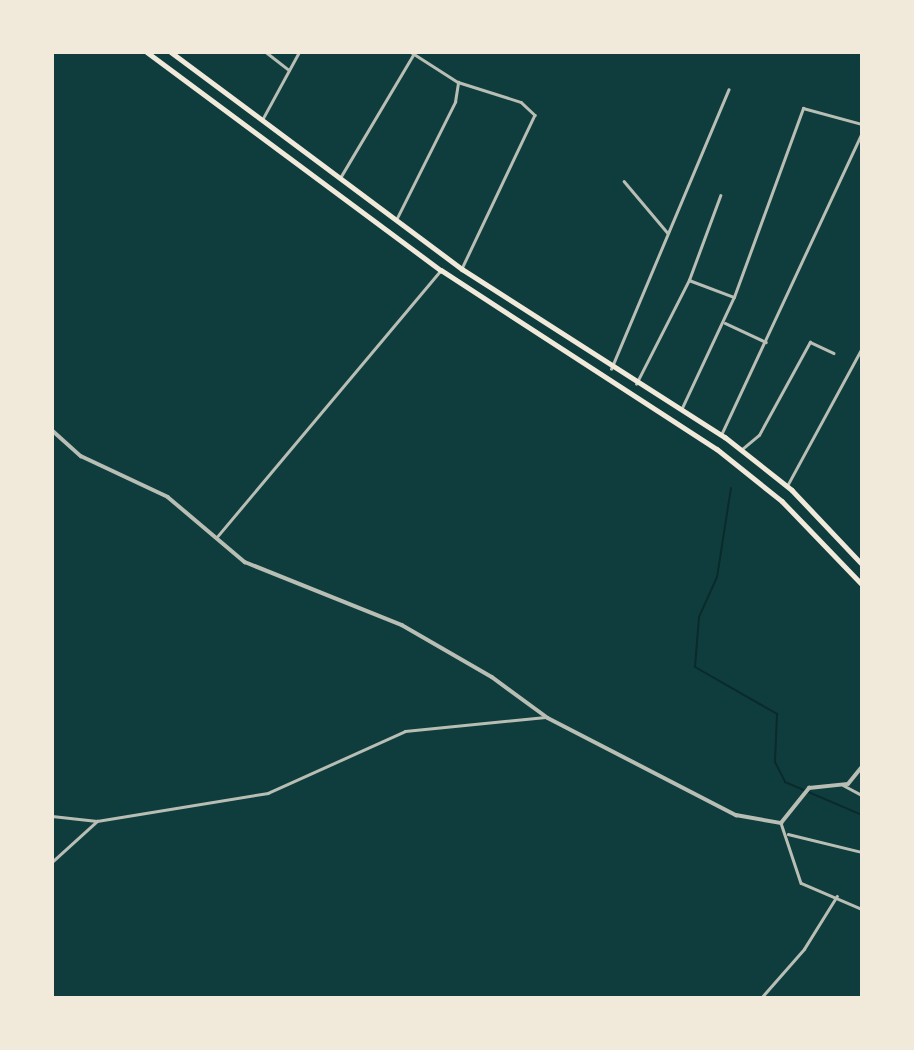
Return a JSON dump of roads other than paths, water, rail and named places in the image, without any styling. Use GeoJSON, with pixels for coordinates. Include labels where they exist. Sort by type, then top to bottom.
{"type":"FeatureCollection","features":[{"type":"Feature","properties":{"kind":"main road"},"geometry":{"type":"LineString","coordinates":[[146,52],[441,270],[717,449],[782,500],[862,584]]}},
{"type":"Feature","properties":{"kind":"main road"},"geometry":{"type":"LineString","coordinates":[[171,52],[462,270],[611,369],[721,435],[787,486],[862,564]]}},
{"type":"Feature","properties":{"kind":"street"},"geometry":{"type":"LineString","coordinates":[[266,52],[289,70]]}},
{"type":"Feature","properties":{"kind":"street"},"geometry":{"type":"LineString","coordinates":[[262,120],[299,52]]}},
{"type":"Feature","properties":{"kind":"street"},"geometry":{"type":"LineString","coordinates":[[340,178],[412,54],[458,82],[521,102],[536,115],[462,270]]}},
{"type":"Feature","properties":{"kind":"street"},"geometry":{"type":"LineString","coordinates":[[395,222],[455,102],[458,82]]}},
{"type":"Feature","properties":{"kind":"street"},"geometry":{"type":"LineString","coordinates":[[611,369],[728,90]]}},
{"type":"Feature","properties":{"kind":"street"},"geometry":{"type":"LineString","coordinates":[[681,411],[734,297],[803,108],[862,124]]}},
{"type":"Feature","properties":{"kind":"street"},"geometry":{"type":"LineString","coordinates":[[721,435],[862,132]]}},
{"type":"Feature","properties":{"kind":"street"},"geometry":{"type":"LineString","coordinates":[[624,181],[667,232]]}},
{"type":"Feature","properties":{"kind":"street"},"geometry":{"type":"LineString","coordinates":[[636,384],[689,280],[720,196]]}},
{"type":"Feature","properties":{"kind":"street"},"geometry":{"type":"LineString","coordinates":[[216,538],[441,270]]}},
{"type":"Feature","properties":{"kind":"street"},"geometry":{"type":"LineString","coordinates":[[689,280],[734,297]]}},
{"type":"Feature","properties":{"kind":"street"},"geometry":{"type":"LineString","coordinates":[[723,323],[766,342]]}},
{"type":"Feature","properties":{"kind":"street"},"geometry":{"type":"LineString","coordinates":[[741,450],[759,435],[810,342],[834,353]]}},
{"type":"Feature","properties":{"kind":"street"},"geometry":{"type":"LineString","coordinates":[[787,486],[862,348]]}},
{"type":"Feature","properties":{"kind":"street"},"geometry":{"type":"LineString","coordinates":[[52,430],[81,456],[160,492],[258,569],[402,625],[492,677],[548,718],[736,815],[781,823],[789,834],[801,883],[837,896],[862,909]]}},
{"type":"Feature","properties":{"kind":"street"},"geometry":{"type":"LineString","coordinates":[[52,816],[97,821],[282,789],[412,730],[548,718]]}},
{"type":"Feature","properties":{"kind":"street"},"geometry":{"type":"LineString","coordinates":[[843,785],[862,767]]}},
{"type":"Feature","properties":{"kind":"street"},"geometry":{"type":"LineString","coordinates":[[781,823],[809,788],[843,785],[862,795]]}},
{"type":"Feature","properties":{"kind":"street"},"geometry":{"type":"LineString","coordinates":[[52,862],[97,821]]}},
{"type":"Feature","properties":{"kind":"street"},"geometry":{"type":"LineString","coordinates":[[789,834],[862,852]]}},
{"type":"Feature","properties":{"kind":"street"},"geometry":{"type":"LineString","coordinates":[[761,998],[804,950],[837,896]]}},
{"type":"Feature","properties":{"kind":"waterway"},"geometry":{"type":"LineString","coordinates":[[731,488],[717,577],[699,617],[695,667],[777,714],[775,762],[785,782],[862,815]]}}]}
